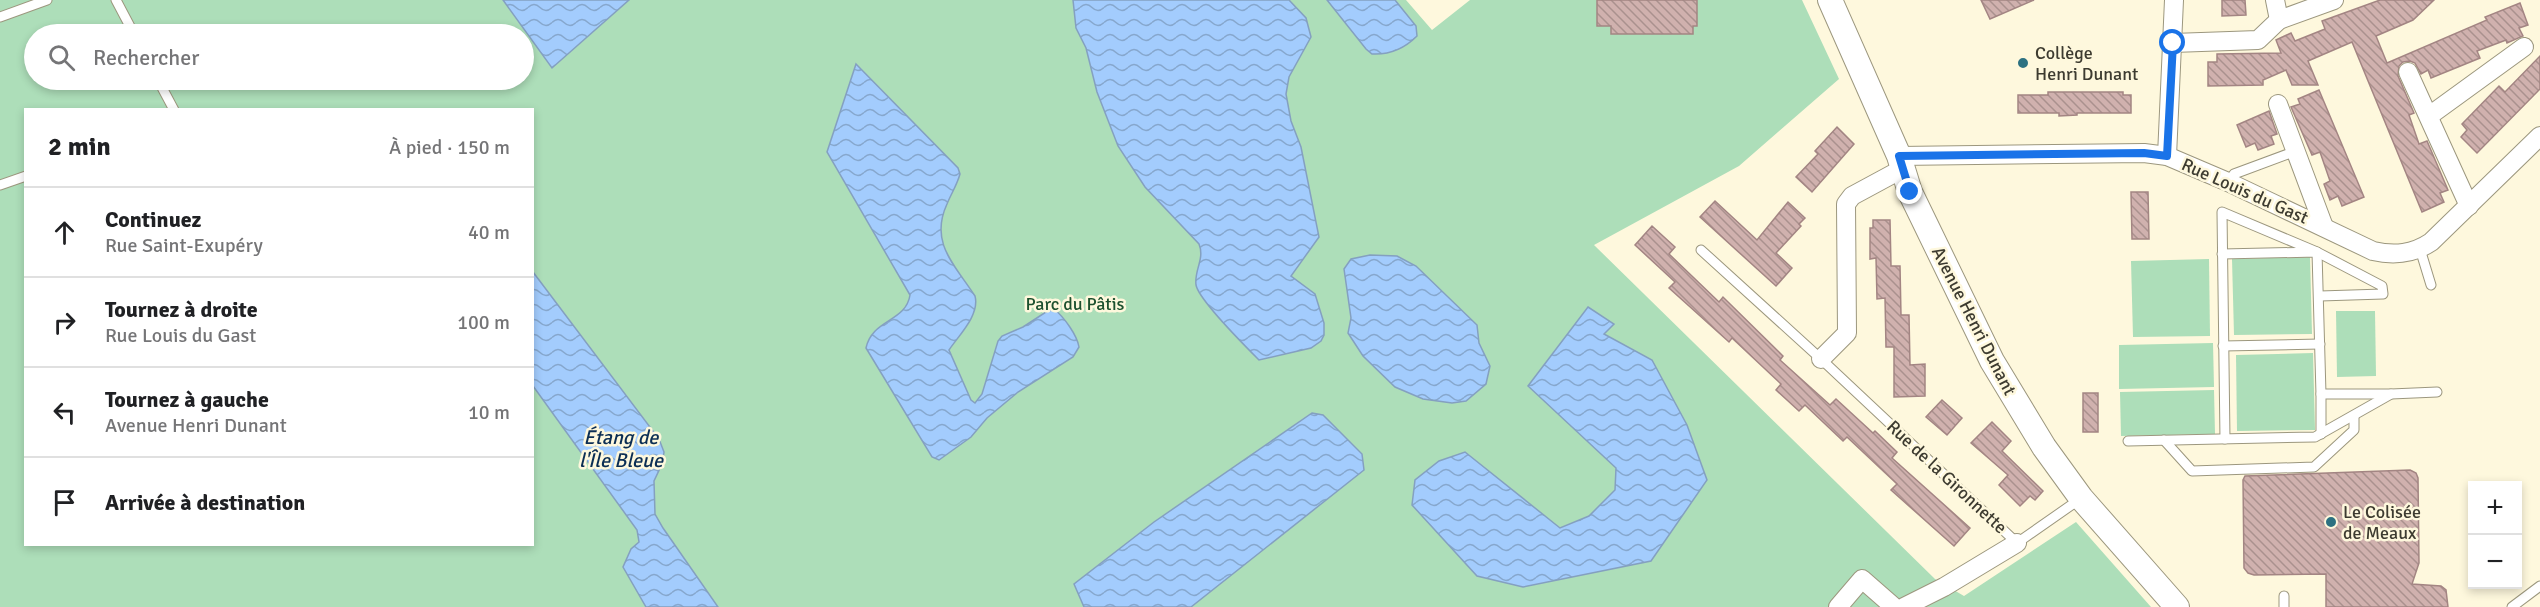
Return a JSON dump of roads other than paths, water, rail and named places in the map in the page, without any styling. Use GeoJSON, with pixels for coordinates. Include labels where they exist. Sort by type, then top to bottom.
{"type":"FeatureCollection","features":[{"type":"Feature","properties":{"kind":"street","name":"Avenue Henri Dunant"},"geometry":{"type":"LineString","coordinates":[[1830,0],[1901,163],[1910,192],[1992,361],[2038,438],[2081,498],[2177,607]]}},
{"type":"Feature","properties":{"kind":"street"},"geometry":{"type":"LineString","coordinates":[[2167,156],[2174,0]]}},
{"type":"Feature","properties":{"kind":"street"},"geometry":{"type":"LineString","coordinates":[[2275,0],[2279,20]]}},
{"type":"Feature","properties":{"kind":"street"},"geometry":{"type":"LineString","coordinates":[[2173,43],[2258,40],[2279,20],[2334,0]]}},
{"type":"Feature","properties":{"kind":"street"},"geometry":{"type":"LineString","coordinates":[[2429,116],[2524,47]]}},
{"type":"Feature","properties":{"kind":"street"},"geometry":{"type":"LineString","coordinates":[[2408,72],[2469,206]]}},
{"type":"Feature","properties":{"kind":"street"},"geometry":{"type":"LineString","coordinates":[[2278,104],[2324,227]]}},
{"type":"Feature","properties":{"kind":"street"},"geometry":{"type":"LineString","coordinates":[[2420,249],[2469,206],[2540,136]]}},
{"type":"Feature","properties":{"kind":"street","name":"Rue Louis du Gast"},"geometry":{"type":"LineString","coordinates":[[1901,163],[2133,153],[2167,156],[2228,182],[2373,251],[2389,255],[2420,249]]}},
{"type":"Feature","properties":{"kind":"street"},"geometry":{"type":"LineString","coordinates":[[1821,359],[1847,333],[1842,283],[1846,204],[1852,196],[1901,163]]}},
{"type":"Feature","properties":{"kind":"street"},"geometry":{"type":"LineString","coordinates":[[1904,607],[1944,587],[2017,543]]}},
{"type":"Feature","properties":{"kind":"street"},"geometry":{"type":"LineString","coordinates":[[1838,607],[1862,579],[1894,607]]}},
{"type":"Feature","properties":{"kind":"lane"},"geometry":{"type":"LineString","coordinates":[[0,16],[47,0]]}},
{"type":"Feature","properties":{"kind":"lane"},"geometry":{"type":"LineString","coordinates":[[116,0],[129,24]]}},
{"type":"Feature","properties":{"kind":"lane"},"geometry":{"type":"LineString","coordinates":[[163,90],[173,108]]}},
{"type":"Feature","properties":{"kind":"lane"},"geometry":{"type":"LineString","coordinates":[[2228,182],[2234,174],[2296,151]]}},
{"type":"Feature","properties":{"kind":"lane"},"geometry":{"type":"LineString","coordinates":[[0,185],[24,177]]}},
{"type":"Feature","properties":{"kind":"lane"},"geometry":{"type":"LineString","coordinates":[[2225,439],[2222,212],[2317,252],[2382,286],[2383,294],[2320,296]]}},
{"type":"Feature","properties":{"kind":"lane"},"geometry":{"type":"LineString","coordinates":[[2420,249],[2431,285]]}},
{"type":"Feature","properties":{"kind":"lane","name":"Rue de la Gironnette"},"geometry":{"type":"LineString","coordinates":[[1701,250],[2017,543],[2081,498]]}},
{"type":"Feature","properties":{"kind":"lane"},"geometry":{"type":"LineString","coordinates":[[2223,254],[2317,252]]}},
{"type":"Feature","properties":{"kind":"lane"},"geometry":{"type":"LineString","coordinates":[[2317,252],[2320,296],[2321,434]]}},
{"type":"Feature","properties":{"kind":"lane"},"geometry":{"type":"LineString","coordinates":[[2223,346],[2320,344]]}},
{"type":"Feature","properties":{"kind":"lane"},"geometry":{"type":"LineString","coordinates":[[2321,393],[2438,392]]}},
{"type":"Feature","properties":{"kind":"lane"},"geometry":{"type":"LineString","coordinates":[[2128,441],[2315,438],[2391,394]]}},
{"type":"Feature","properties":{"kind":"lane"},"geometry":{"type":"LineString","coordinates":[[2164,440],[2192,471],[2314,467],[2354,430],[2354,417]]}},
{"type":"Feature","properties":{"kind":"lane"},"geometry":{"type":"LineString","coordinates":[[2512,607],[2540,586]]}},
{"type":"Feature","properties":{"kind":"lane"},"geometry":{"type":"LineString","coordinates":[[2284,596],[2284,607]]}},
{"type":"Feature","properties":{"kind":"water"},"geometry":{"type":"Polygon","coordinates":[[[503,0],[629,0],[552,68],[534,43],[534,24],[520,24],[503,0]]]}},
{"type":"Feature","properties":{"kind":"water"},"geometry":{"type":"Polygon","coordinates":[[[1073,0],[1289,0],[1306,18],[1311,37],[1289,77],[1286,94],[1291,121],[1301,147],[1319,237],[1291,276],[1315,294],[1324,323],[1324,335],[1321,341],[1311,348],[1259,360],[1205,301],[1196,285],[1196,274],[1201,255],[1199,244],[1145,187],[1118,146],[1097,92],[1086,48],[1076,28],[1073,0]]]}},
{"type":"Feature","properties":{"kind":"water"},"geometry":{"type":"Polygon","coordinates":[[[1327,0],[1395,0],[1416,26],[1417,36],[1396,50],[1372,54],[1327,0]]]}},
{"type":"Feature","properties":{"kind":"water"},"geometry":{"type":"Polygon","coordinates":[[[856,64],[958,168],[960,174],[942,218],[941,230],[947,253],[975,296],[976,303],[972,317],[949,350],[971,400],[975,403],[982,394],[998,341],[1002,336],[1023,327],[1049,310],[1054,309],[1066,321],[1079,347],[1073,357],[1018,392],[987,418],[971,437],[939,460],[932,457],[866,348],[875,331],[902,311],[910,295],[827,152],[856,64]]]}},
{"type":"Feature","properties":{"kind":"water"},"geometry":{"type":"Polygon","coordinates":[[[1370,255],[1397,256],[1416,266],[1477,325],[1479,343],[1490,366],[1486,384],[1466,401],[1452,403],[1423,399],[1395,387],[1363,356],[1348,333],[1351,318],[1344,269],[1351,259],[1370,255]]]}},
{"type":"Feature","properties":{"kind":"water","name":"Étang de l'Île Bleue"},"geometry":{"type":"Polygon","coordinates":[[[534,273],[659,439],[664,452],[662,464],[654,481],[655,514],[718,607],[646,607],[623,567],[631,549],[639,542],[637,530],[534,387],[534,273]]]}},
{"type":"Feature","properties":{"kind":"water"},"geometry":{"type":"Polygon","coordinates":[[[1588,307],[1614,324],[1604,334],[1652,360],[1687,425],[1707,480],[1651,561],[1523,587],[1477,576],[1412,505],[1415,480],[1439,461],[1465,452],[1560,528],[1589,516],[1615,490],[1616,468],[1528,386],[1588,307]]]}},
{"type":"Feature","properties":{"kind":"water"},"geometry":{"type":"Polygon","coordinates":[[[1312,413],[1323,415],[1362,454],[1364,470],[1191,607],[1084,607],[1074,584],[1154,522],[1312,413]]]}},
{"type":"Feature","properties":{"kind":"place","name":"Collège Henri Dunant"},"geometry":{"type":"Point","coordinates":[2023,63]}},
{"type":"Feature","properties":{"kind":"place","name":"Le Colisée de Meaux"},"geometry":{"type":"Point","coordinates":[2331,522]}},
{"type":"Feature","properties":{"kind":"park label","name":"Parc du Pâtis"},"geometry":{"type":"Point","coordinates":[1075,304]}}]}
